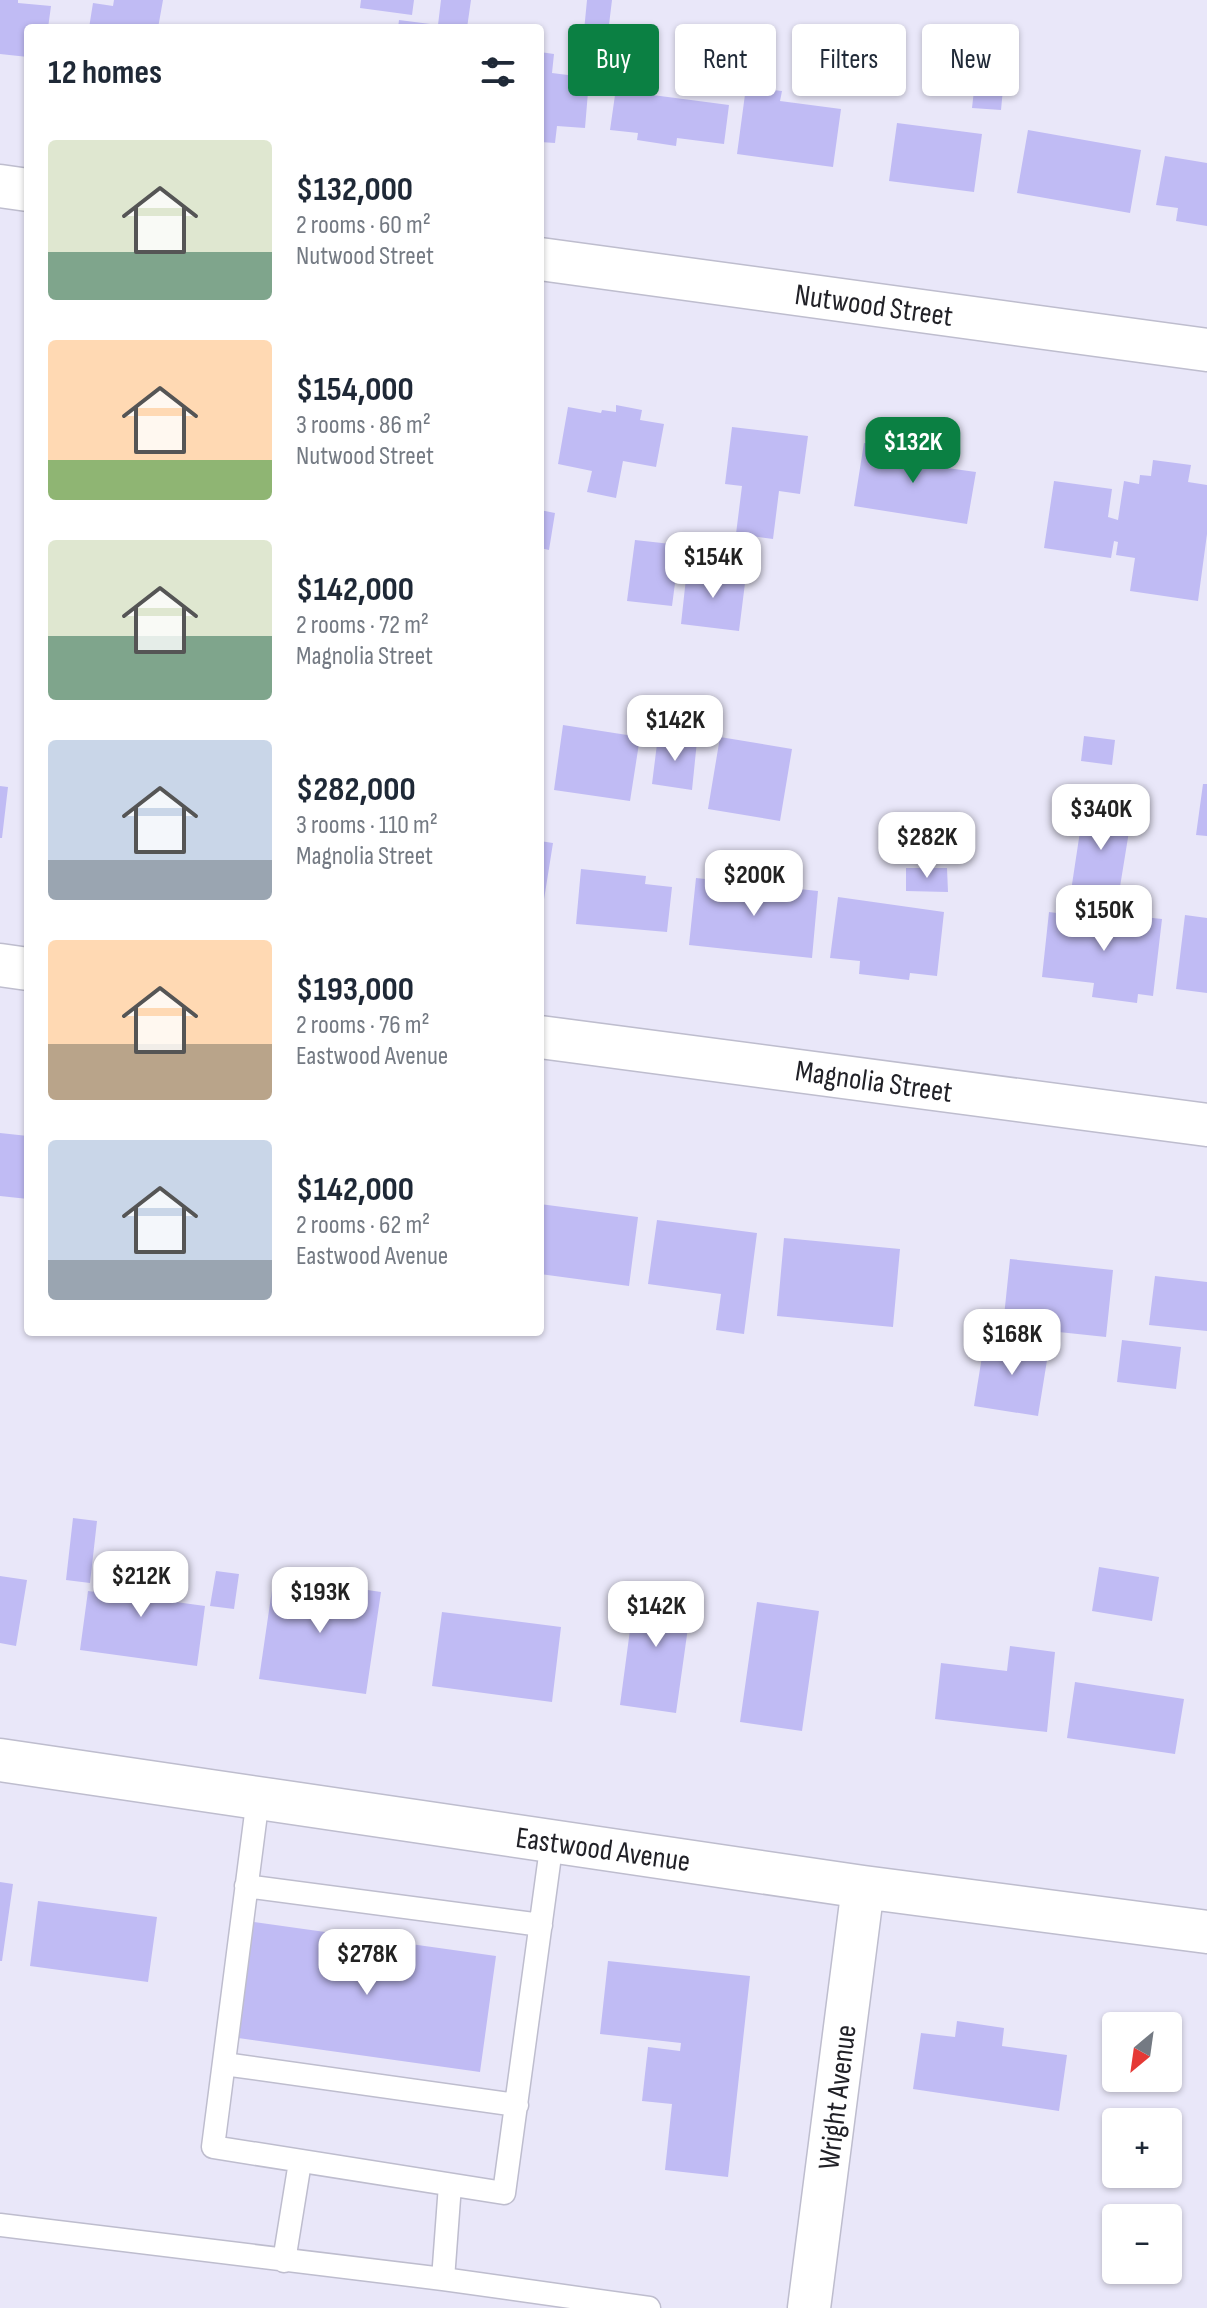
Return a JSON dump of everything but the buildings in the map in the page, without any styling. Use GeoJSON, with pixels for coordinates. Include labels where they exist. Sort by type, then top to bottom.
{"type":"FeatureCollection","features":[{"type":"Feature","properties":{"kind":"street"},"geometry":{"type":"LineString","coordinates":[[0,186],[24,189]]}},
{"type":"Feature","properties":{"kind":"street","name":"Nutwood Street"},"geometry":{"type":"LineString","coordinates":[[544,260],[1207,350]]}},
{"type":"Feature","properties":{"kind":"street"},"geometry":{"type":"LineString","coordinates":[[0,965],[24,968]]}},
{"type":"Feature","properties":{"kind":"street","name":"Magnolia Street"},"geometry":{"type":"LineString","coordinates":[[544,1038],[1207,1125]]}},
{"type":"Feature","properties":{"kind":"street","name":"Eastwood Avenue"},"geometry":{"type":"LineString","coordinates":[[0,1760],[863,1887],[1207,1932]]}},
{"type":"Feature","properties":{"kind":"street","name":"Wright Avenue"},"geometry":{"type":"LineString","coordinates":[[809,2308],[863,1887]]}},
{"type":"Feature","properties":{"kind":"lane"},"geometry":{"type":"LineString","coordinates":[[258,1798],[213,2147],[504,2193],[552,1841]]}},
{"type":"Feature","properties":{"kind":"lane"},"geometry":{"type":"LineString","coordinates":[[246,1886],[541,1925]]}},
{"type":"Feature","properties":{"kind":"lane"},"geometry":{"type":"LineString","coordinates":[[224,2064],[517,2105]]}},
{"type":"Feature","properties":{"kind":"lane"},"geometry":{"type":"LineString","coordinates":[[284,2261],[300,2162]]}},
{"type":"Feature","properties":{"kind":"lane"},"geometry":{"type":"LineString","coordinates":[[443,2279],[450,2185]]}},
{"type":"Feature","properties":{"kind":"lane"},"geometry":{"type":"LineString","coordinates":[[0,2225],[443,2279],[649,2308]]}}]}
